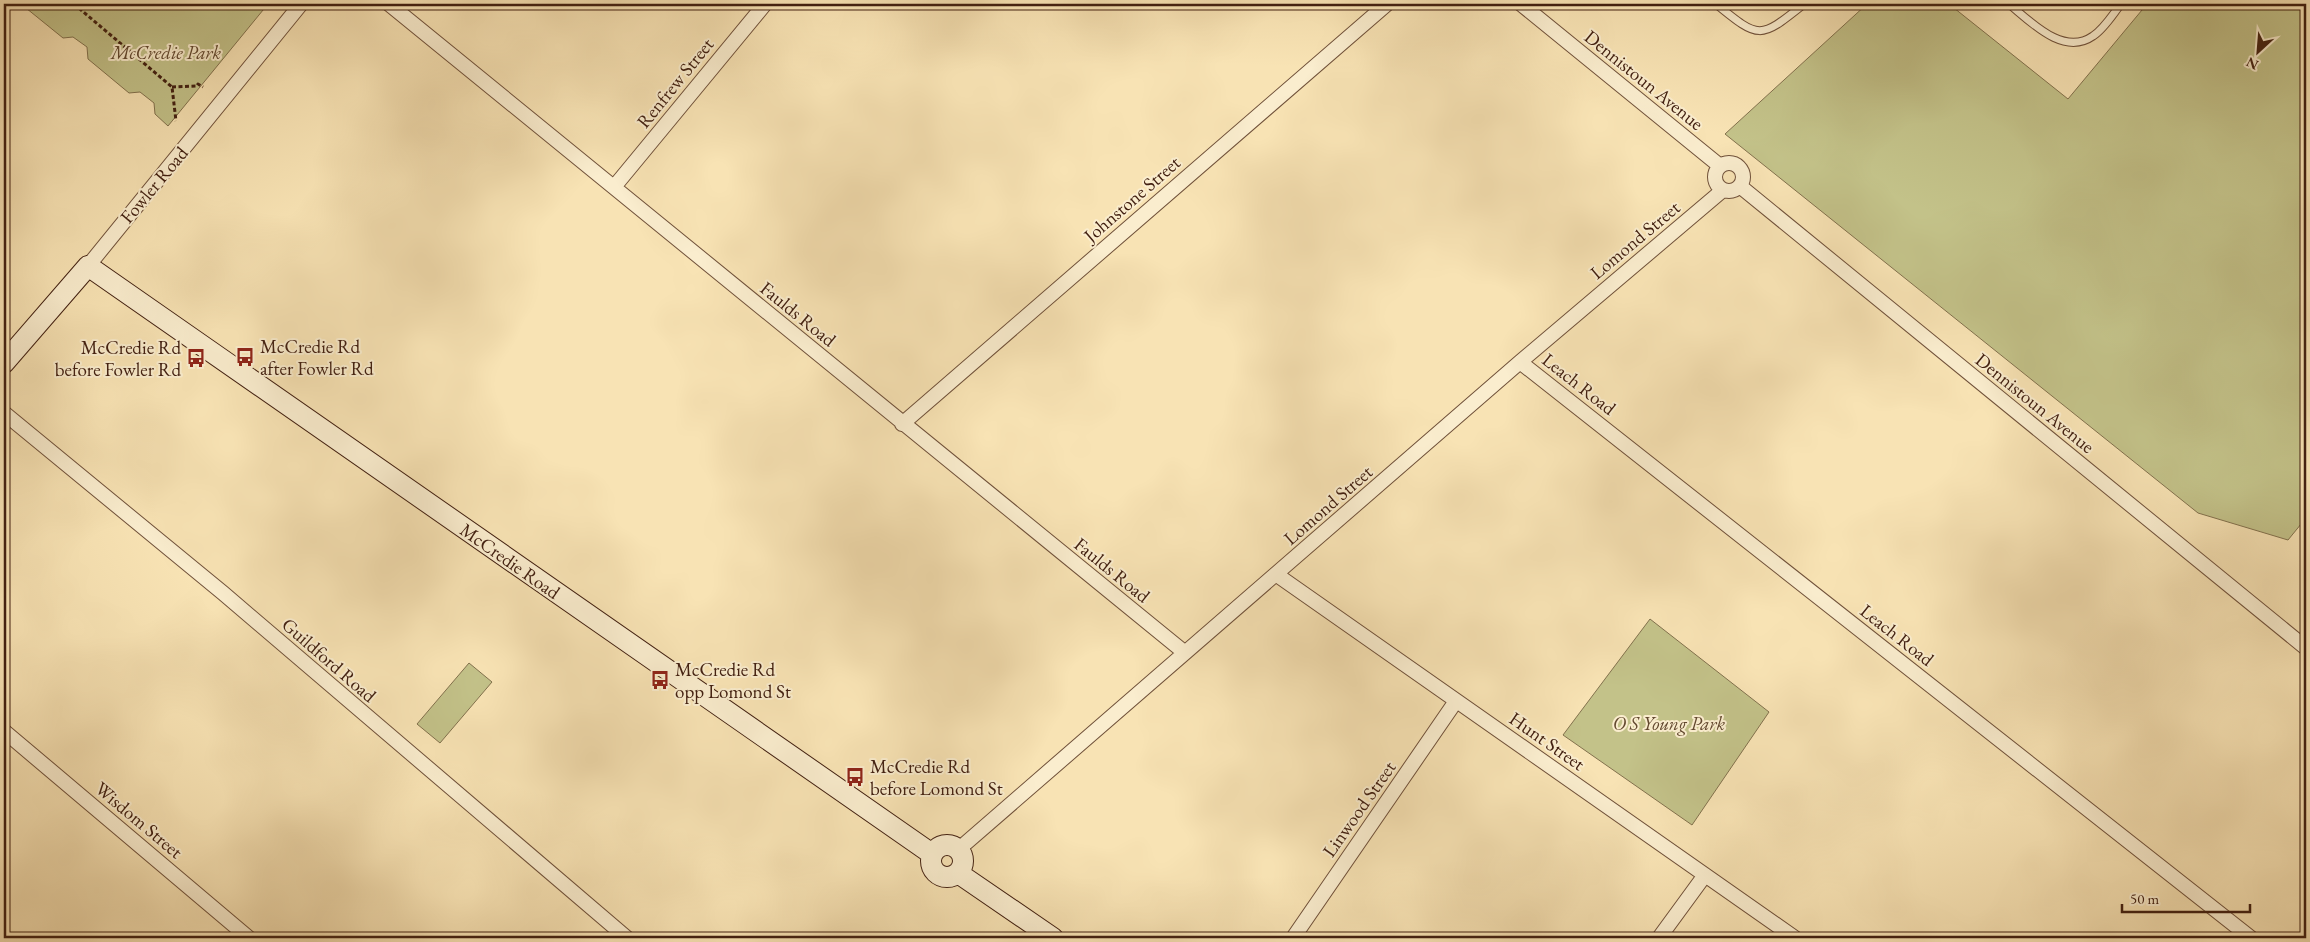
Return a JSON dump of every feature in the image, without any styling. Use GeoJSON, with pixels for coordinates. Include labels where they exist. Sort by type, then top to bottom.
{"type":"FeatureCollection","features":[{"type":"Feature","properties":{"kind":"main road","name":"Fowler Road"},"geometry":{"type":"LineString","coordinates":[[5,360],[88,266]]}},
{"type":"Feature","properties":{"kind":"main road","name":"McCredie Road"},"geometry":{"type":"LineString","coordinates":[[88,266],[932,854]]}},
{"type":"Feature","properties":{"kind":"main road"},"geometry":{"type":"LineString","coordinates":[[951,844],[959,850],[964,861],[958,873],[947,877],[937,873],[932,864],[932,854],[939,847],[951,844]]}},
{"type":"Feature","properties":{"kind":"main road"},"geometry":{"type":"LineString","coordinates":[[958,873],[1053,938]]}},
{"type":"Feature","properties":{"kind":"street","name":"Fowler Road"},"geometry":{"type":"LineString","coordinates":[[88,266],[301,4]]}},
{"type":"Feature","properties":{"kind":"street","name":"Faulds Road"},"geometry":{"type":"LineString","coordinates":[[389,4],[1184,652]]}},
{"type":"Feature","properties":{"kind":"street","name":"Renfrew Street"},"geometry":{"type":"LineString","coordinates":[[614,187],[765,4]]}},
{"type":"Feature","properties":{"kind":"street","name":"Johnstone Street"},"geometry":{"type":"LineString","coordinates":[[902,424],[1387,4]]}},
{"type":"Feature","properties":{"kind":"street","name":"Dennistoun Avenue"},"geometry":{"type":"LineString","coordinates":[[1521,4],[1720,166]]}},
{"type":"Feature","properties":{"kind":"street"},"geometry":{"type":"LineString","coordinates":[[1729,163],[1738,166],[1744,178],[1740,187],[1733,192],[1719,188],[1715,174],[1720,166],[1729,163]]}},
{"type":"Feature","properties":{"kind":"street","name":"Dennistoun Avenue"},"geometry":{"type":"LineString","coordinates":[[1740,187],[2306,648]]}},
{"type":"Feature","properties":{"kind":"street","name":"Lomond Street"},"geometry":{"type":"LineString","coordinates":[[959,850],[1184,652],[1277,574],[1520,362],[1723,190]]}},
{"type":"Feature","properties":{"kind":"street","name":"Leach Road"},"geometry":{"type":"LineString","coordinates":[[1520,362],[2251,938]]}},
{"type":"Feature","properties":{"kind":"street","name":"Guildford Road"},"geometry":{"type":"LineString","coordinates":[[4,413],[223,594],[627,938]]}},
{"type":"Feature","properties":{"kind":"street","name":"Hunt Street"},"geometry":{"type":"LineString","coordinates":[[1277,574],[1795,938]]}},
{"type":"Feature","properties":{"kind":"street","name":"Linwood Street"},"geometry":{"type":"LineString","coordinates":[[1293,938],[1456,701]]}},
{"type":"Feature","properties":{"kind":"street","name":"Wisdom Street"},"geometry":{"type":"LineString","coordinates":[[4,731],[249,938]]}},
{"type":"Feature","properties":{"kind":"street"},"geometry":{"type":"LineString","coordinates":[[1660,938],[1705,875]]}},
{"type":"Feature","properties":{"kind":"lane"},"geometry":{"type":"LineString","coordinates":[[1716,4],[1740,23],[1757,32],[1764,32],[1775,27],[1804,4]]}},
{"type":"Feature","properties":{"kind":"lane"},"geometry":{"type":"LineString","coordinates":[[2009,4],[2048,35],[2055,39],[2072,42],[2082,41],[2093,36],[2121,4]]}},
{"type":"Feature","properties":{"kind":"path"},"geometry":{"type":"LineString","coordinates":[[74,4],[172,87],[197,86],[198,84],[202,87]]}},
{"type":"Feature","properties":{"kind":"path"},"geometry":{"type":"LineString","coordinates":[[172,87],[176,121]]}},
{"type":"Feature","properties":{"kind":"green space","name":"McCredie Park"},"geometry":{"type":"Polygon","coordinates":[[[21,4],[268,4],[168,126],[155,114],[154,103],[140,92],[129,93],[88,59],[87,47],[73,37],[63,38],[21,4]]]}},
{"type":"Feature","properties":{"kind":"green space"},"geometry":{"type":"Polygon","coordinates":[[[1867,4],[1949,4],[2068,99],[2147,4],[2306,4],[2306,518],[2288,540],[2198,513],[1725,134],[1867,4]]]}},
{"type":"Feature","properties":{"kind":"green space","name":"O S Young Park"},"geometry":{"type":"Polygon","coordinates":[[[1650,619],[1769,712],[1692,825],[1563,735],[1650,619]]]}},
{"type":"Feature","properties":{"kind":"green space"},"geometry":{"type":"Polygon","coordinates":[[[469,663],[492,682],[440,743],[417,724],[469,663]]]}},
{"type":"Feature","properties":{"kind":"place","name":"McCredie Rd after Fowler Rd"},"geometry":{"type":"Point","coordinates":[245,357]}},
{"type":"Feature","properties":{"kind":"place","name":"McCredie Rd before Fowler Rd"},"geometry":{"type":"Point","coordinates":[196,358]}},
{"type":"Feature","properties":{"kind":"place","name":"McCredie Rd opp Lomond St"},"geometry":{"type":"Point","coordinates":[660,680]}},
{"type":"Feature","properties":{"kind":"place","name":"McCredie Rd before Lomond St"},"geometry":{"type":"Point","coordinates":[855,777]}}]}
